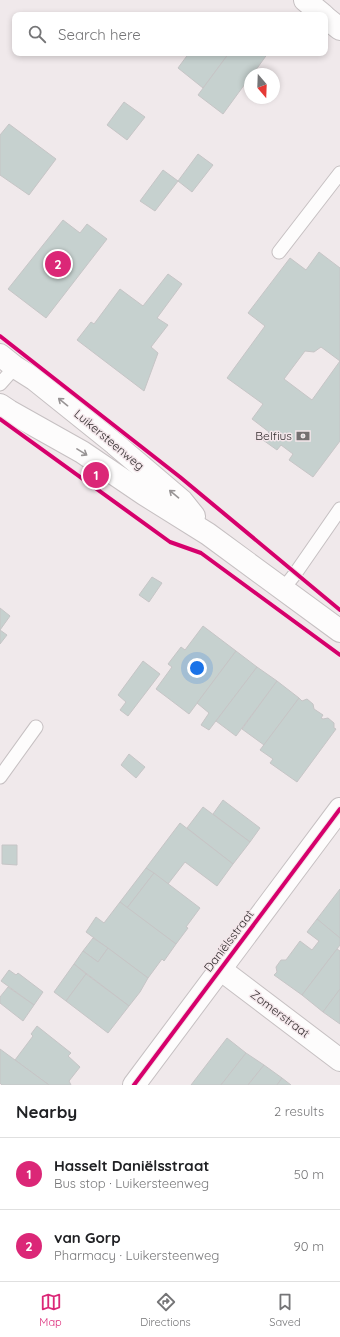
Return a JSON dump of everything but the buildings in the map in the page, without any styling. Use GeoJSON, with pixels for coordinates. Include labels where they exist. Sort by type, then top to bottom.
{"type":"FeatureCollection","features":[{"type":"Feature","properties":{"kind":"main road"},"geometry":{"type":"LineString","coordinates":[[305,0],[319,12]]}},
{"type":"Feature","properties":{"kind":"main road"},"geometry":{"type":"LineString","coordinates":[[328,19],[340,29]]}},
{"type":"Feature","properties":{"kind":"main road","name":"Luikersteenweg"},"geometry":{"type":"LineString","coordinates":[[7,361],[34,378],[182,501],[208,534]]}},
{"type":"Feature","properties":{"kind":"main road","name":"Luikersteenweg"},"geometry":{"type":"LineString","coordinates":[[0,405],[82,452],[144,494],[208,534],[340,631]]}},
{"type":"Feature","properties":{"kind":"main road","name":"Daniëlsstraat"},"geometry":{"type":"LineString","coordinates":[[134,1085],[340,809]]}},
{"type":"Feature","properties":{"kind":"main road","name":"Zomerstraat"},"geometry":{"type":"LineString","coordinates":[[220,969],[340,1060]]}},
{"type":"Feature","properties":{"kind":"lane"},"geometry":{"type":"LineString","coordinates":[[278,252],[340,173]]}},
{"type":"Feature","properties":{"kind":"lane"},"geometry":{"type":"LineString","coordinates":[[0,384],[7,361]]}},
{"type":"Feature","properties":{"kind":"lane"},"geometry":{"type":"LineString","coordinates":[[283,589],[340,509]]}},
{"type":"Feature","properties":{"kind":"lane"},"geometry":{"type":"LineString","coordinates":[[0,777],[36,726]]}},
{"type":"Feature","properties":{"kind":"cycle path"},"geometry":{"type":"LineString","coordinates":[[0,336],[180,477],[340,610]]}},
{"type":"Feature","properties":{"kind":"cycle path"},"geometry":{"type":"LineString","coordinates":[[0,419],[170,542],[201,553],[340,655]]}},
{"type":"Feature","properties":{"kind":"cycle path"},"geometry":{"type":"LineString","coordinates":[[134,1085],[340,809]]}},
{"type":"Feature","properties":{"kind":"place","name":"van Gorp"},"geometry":{"type":"Point","coordinates":[58,264]}},
{"type":"Feature","properties":{"kind":"place","name":"Belfius"},"geometry":{"type":"Point","coordinates":[303,436]}},
{"type":"Feature","properties":{"kind":"place","name":"Hasselt Daniëlsstraat"},"geometry":{"type":"Point","coordinates":[96,475]}}]}
